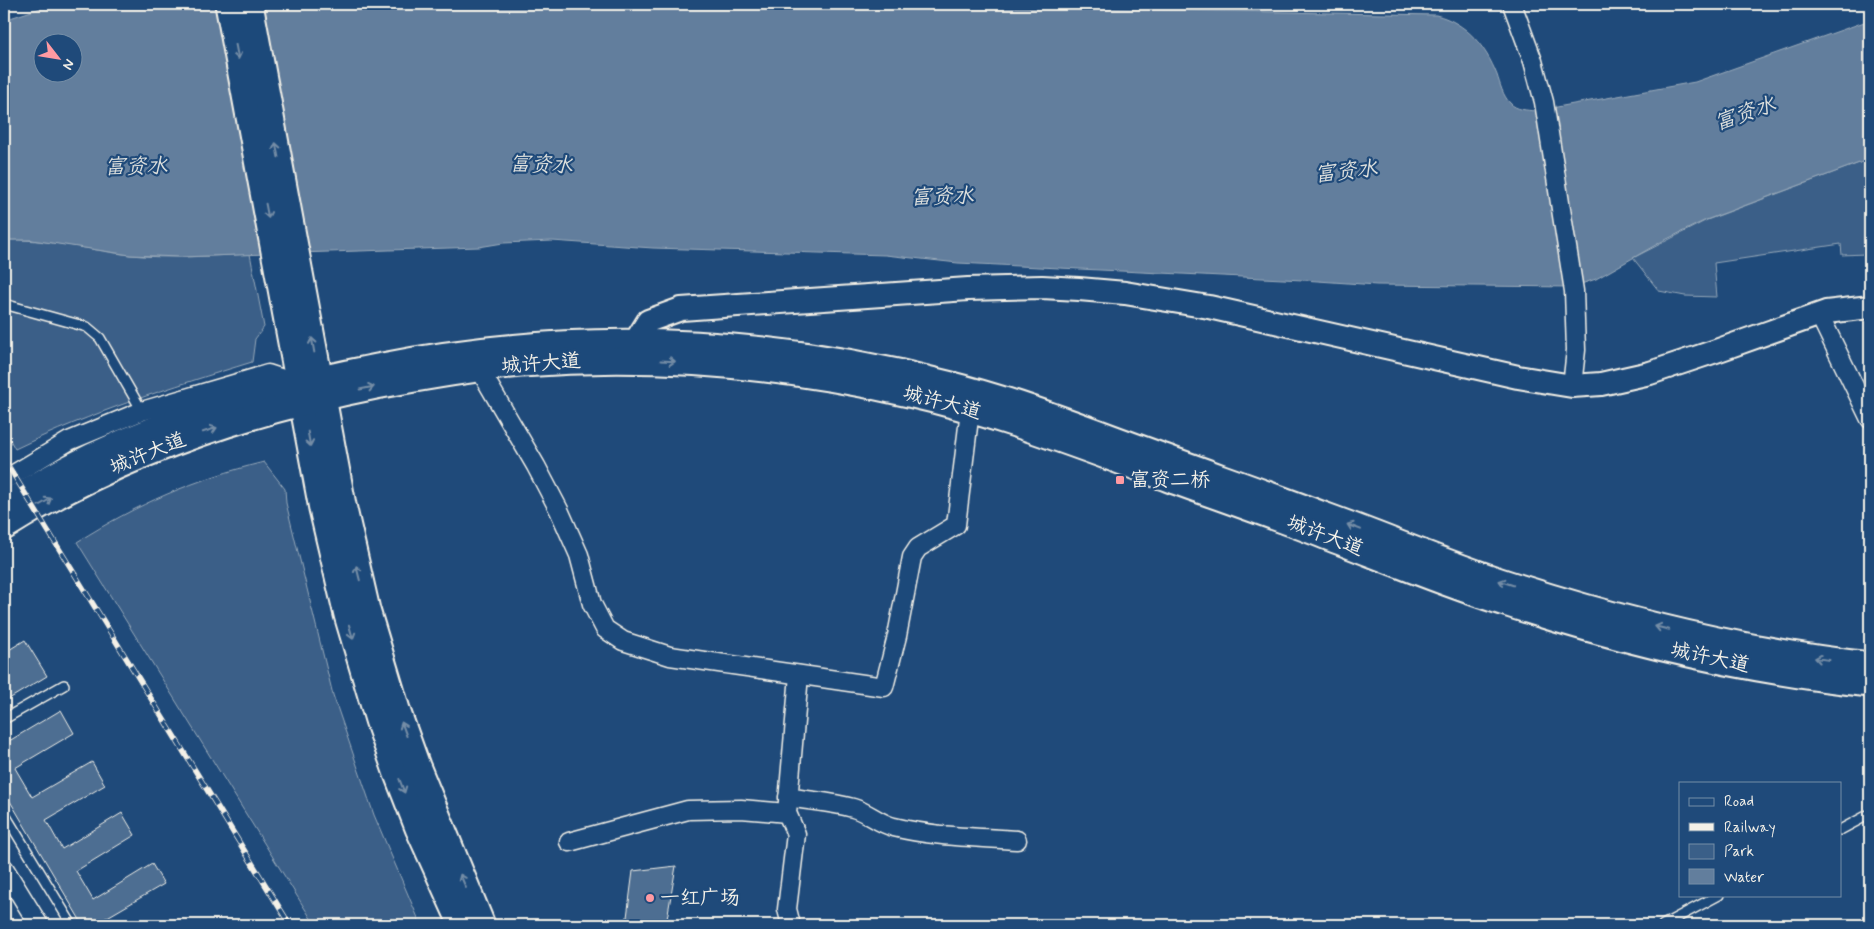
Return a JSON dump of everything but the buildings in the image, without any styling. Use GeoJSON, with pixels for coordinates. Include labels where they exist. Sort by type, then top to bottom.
{"type":"FeatureCollection","features":[{"type":"Feature","properties":{"kind":"main road"},"geometry":{"type":"LineString","coordinates":[[228,4],[292,286]]}},
{"type":"Feature","properties":{"kind":"main road"},"geometry":{"type":"LineString","coordinates":[[250,4],[292,286],[311,391],[332,554],[362,668],[378,720],[407,801],[462,925]]}},
{"type":"Feature","properties":{"kind":"main road","name":"城许大道"},"geometry":{"type":"LineString","coordinates":[[4,527],[58,495],[125,462],[311,391],[402,362],[513,346],[562,342],[815,376],[901,392],[970,410],[1020,426],[1302,527],[1438,580],[1562,621],[1625,639],[1725,662],[1787,673],[1870,684]]}},
{"type":"Feature","properties":{"kind":"main road","name":"城许大道"},"geometry":{"type":"LineString","coordinates":[[4,504],[49,478],[125,442],[202,413],[311,391],[405,381],[514,365],[563,362],[636,351],[717,345],[818,357],[866,365],[952,385],[1027,408],[1328,516],[1445,562],[1568,602],[1638,622],[1729,644],[1870,665]]}},
{"type":"Feature","properties":{"kind":"main road"},"geometry":{"type":"LineString","coordinates":[[311,391],[382,662],[417,766],[482,925]]}},
{"type":"Feature","properties":{"kind":"street"},"geometry":{"type":"LineString","coordinates":[[1512,4],[1533,61],[1544,102],[1574,291],[1576,350],[1572,386]]}},
{"type":"Feature","properties":{"kind":"street"},"geometry":{"type":"LineString","coordinates":[[636,351],[648,321],[681,308],[987,288],[1070,288],[1125,293],[1209,307],[1518,377],[1572,386],[1601,384],[1650,372],[1819,314],[1870,307]]}},
{"type":"Feature","properties":{"kind":"street"},"geometry":{"type":"LineString","coordinates":[[1819,314],[1870,419]]}},
{"type":"Feature","properties":{"kind":"street"},"geometry":{"type":"LineString","coordinates":[[480,370],[536,466],[559,510],[582,562],[592,604],[605,629],[624,641],[670,656],[884,687],[897,636],[912,557],[918,548],[956,525],[970,410]]}},
{"type":"Feature","properties":{"kind":"street"},"geometry":{"type":"LineString","coordinates":[[4,480],[69,441],[142,411],[268,374],[311,391]]}},
{"type":"Feature","properties":{"kind":"street"},"geometry":{"type":"LineString","coordinates":[[791,925],[787,909],[796,834],[788,805],[799,675]]}},
{"type":"Feature","properties":{"kind":"street"},"geometry":{"type":"LineString","coordinates":[[569,842],[688,810],[788,805],[853,808],[893,827],[924,832],[1017,840]]}},
{"type":"Feature","properties":{"kind":"street"},"geometry":{"type":"LineString","coordinates":[[4,868],[39,925]]}},
{"type":"Feature","properties":{"kind":"lane"},"geometry":{"type":"LineString","coordinates":[[4,304],[87,327],[100,338],[142,411]]}},
{"type":"Feature","properties":{"kind":"lane"},"geometry":{"type":"LineString","coordinates":[[4,719],[64,685]]}},
{"type":"Feature","properties":{"kind":"lane"},"geometry":{"type":"LineString","coordinates":[[4,813],[72,925]]}},
{"type":"Feature","properties":{"kind":"lane"},"geometry":{"type":"LineString","coordinates":[[1842,829],[1870,814]]}},
{"type":"Feature","properties":{"kind":"lane"},"geometry":{"type":"LineString","coordinates":[[1663,925],[1716,896]]}},
{"type":"Feature","properties":{"kind":"green space"},"geometry":{"type":"Polygon","coordinates":[[[1870,159],[1870,294],[1868,294],[1865,254],[1842,255],[1841,244],[1714,263],[1717,297],[1685,296],[1659,291],[1633,258],[1707,220],[1870,159]]]}},
{"type":"Feature","properties":{"kind":"green space"},"geometry":{"type":"Polygon","coordinates":[[[4,240],[36,241],[114,253],[160,257],[250,254],[264,327],[255,339],[252,362],[102,412],[15,449],[4,429],[4,240]]]}},
{"type":"Feature","properties":{"kind":"green space"},"geometry":{"type":"Polygon","coordinates":[[[264,462],[285,489],[286,503],[333,695],[374,815],[421,925],[315,925],[77,542],[144,504],[167,494],[214,476],[264,462]]]}},
{"type":"Feature","properties":{"kind":"water","name":"富资水"},"geometry":{"type":"Polygon","coordinates":[[[53,4],[859,4],[1436,15],[1466,30],[1481,46],[1497,75],[1504,93],[1512,105],[1525,110],[1535,111],[1695,82],[1870,20],[1870,159],[1706,220],[1661,242],[1596,279],[1572,287],[1377,285],[958,263],[885,255],[653,248],[552,241],[503,243],[479,247],[179,257],[130,255],[32,240],[4,240],[4,20],[53,4]]]}},
{"type":"Feature","properties":{"kind":"railway"},"geometry":{"type":"LineString","coordinates":[[4,459],[290,925]]}},
{"type":"Feature","properties":{"kind":"place","name":"富资二桥"},"geometry":{"type":"Point","coordinates":[1120,480]}},
{"type":"Feature","properties":{"kind":"place","name":"一红广场"},"geometry":{"type":"Point","coordinates":[650,898]}}]}
